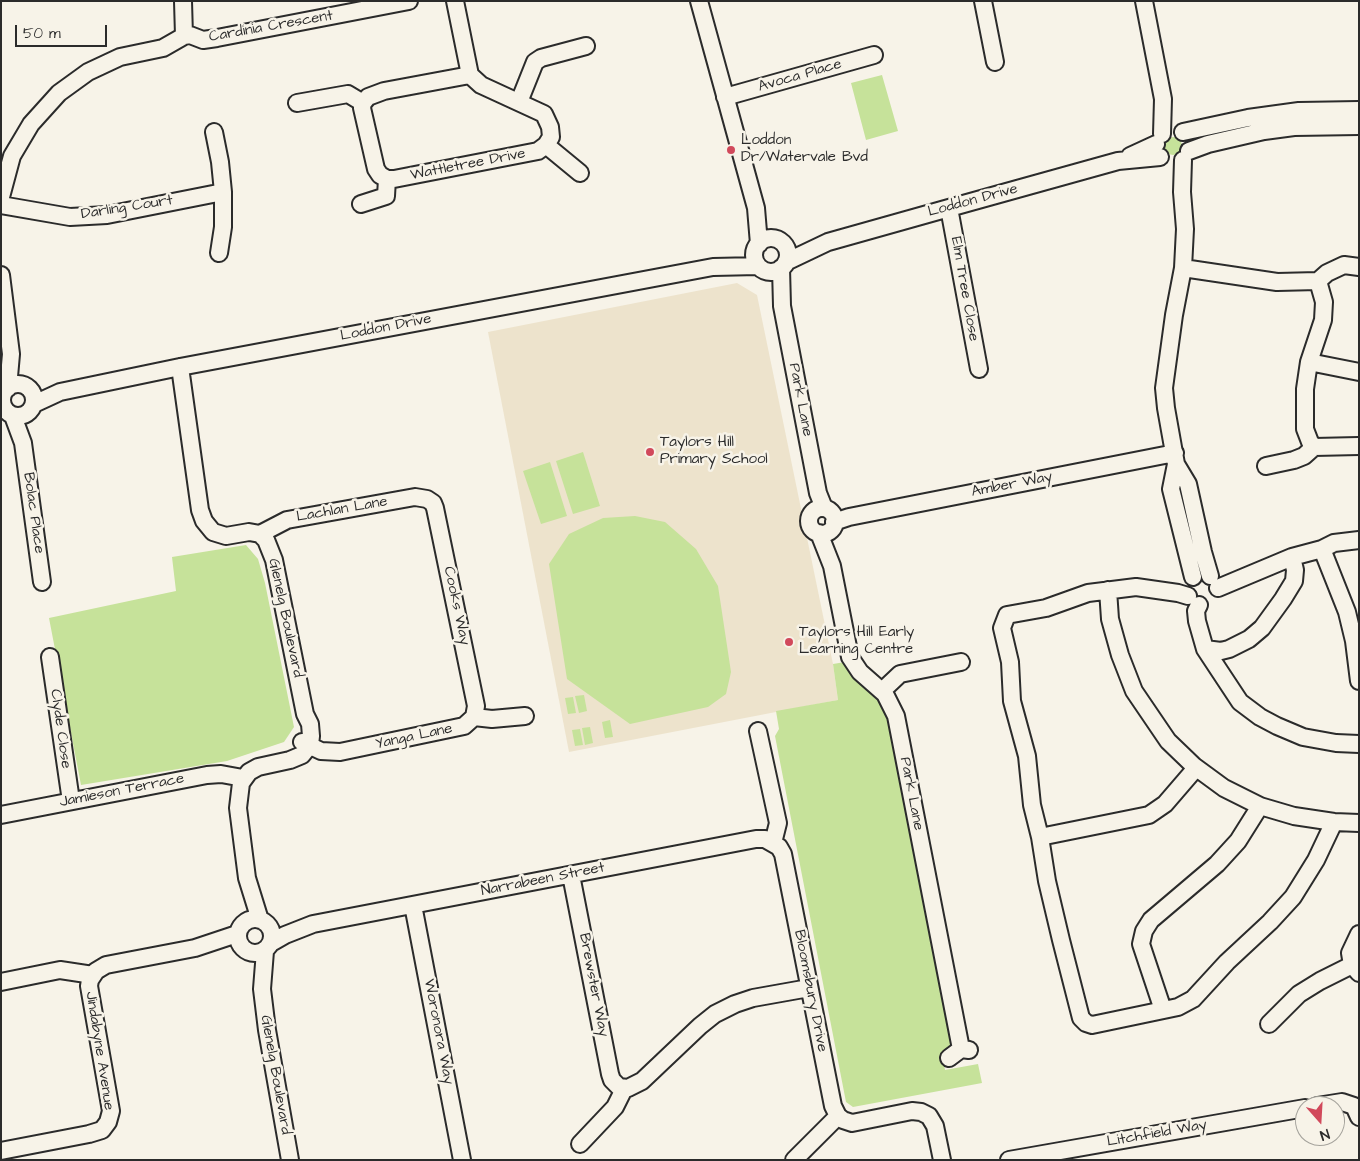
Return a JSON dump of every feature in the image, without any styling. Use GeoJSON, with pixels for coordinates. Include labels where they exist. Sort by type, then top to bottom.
{"type":"FeatureCollection","features":[{"type":"Feature","properties":{"kind":"street"},"geometry":{"type":"LineString","coordinates":[[1,197],[12,156],[31,124],[59,93],[88,72],[120,57],[163,48],[184,36],[183,1]]}},
{"type":"Feature","properties":{"kind":"street","name":"Cardinia Crescent"},"geometry":{"type":"LineString","coordinates":[[184,36],[190,35],[203,40],[217,38],[409,1]]}},
{"type":"Feature","properties":{"kind":"street"},"geometry":{"type":"LineString","coordinates":[[361,204],[386,196],[387,179],[380,175],[376,169],[362,108],[363,103],[368,97],[384,91],[470,75],[455,1]]}},
{"type":"Feature","properties":{"kind":"street","name":"Park Lane"},"geometry":{"type":"LineString","coordinates":[[699,1],[756,208],[765,252],[782,306],[818,493],[829,519],[829,555],[850,656],[860,672],[882,691],[892,705],[896,716],[960,1052]]}},
{"type":"Feature","properties":{"kind":"street"},"geometry":{"type":"LineString","coordinates":[[983,1],[995,62]]}},
{"type":"Feature","properties":{"kind":"street"},"geometry":{"type":"LineString","coordinates":[[1144,1],[1163,99],[1170,151],[1182,192],[1185,229],[1183,268],[1174,315],[1164,388],[1166,408],[1176,458],[1188,484],[1203,552],[1218,593],[1213,602],[1208,604],[1178,593],[1136,588],[1088,593],[1046,608],[1007,615],[1002,628],[1010,662],[1012,701],[1027,756],[1032,805],[1059,932],[1081,1018],[1086,1023],[1092,1025],[1178,1007],[1193,999],[1227,962],[1288,903],[1316,860],[1334,822]]}},
{"type":"Feature","properties":{"kind":"street"},"geometry":{"type":"LineString","coordinates":[[519,102],[535,62],[540,58],[586,46]]}},
{"type":"Feature","properties":{"kind":"street","name":"Avoca Place"},"geometry":{"type":"LineString","coordinates":[[725,97],[874,55]]}},
{"type":"Feature","properties":{"kind":"street","name":"Wattletree Drive"},"geometry":{"type":"LineString","coordinates":[[387,179],[538,151],[546,145],[551,137],[550,127],[544,114],[481,86],[470,75]]}},
{"type":"Feature","properties":{"kind":"street"},"geometry":{"type":"LineString","coordinates":[[297,103],[348,94],[363,103]]}},
{"type":"Feature","properties":{"kind":"street"},"geometry":{"type":"LineString","coordinates":[[1163,99],[1181,131],[1190,140],[1170,151]]}},
{"type":"Feature","properties":{"kind":"street"},"geometry":{"type":"LineString","coordinates":[[1170,151],[1169,129],[1181,131],[1248,118],[1299,111],[1359,110]]}},
{"type":"Feature","properties":{"kind":"street","name":"Loddon Drive"},"geometry":{"type":"LineString","coordinates":[[15,401],[180,367],[713,267],[765,252],[828,242],[1118,161],[1264,131],[1294,127],[1359,126]]}},
{"type":"Feature","properties":{"kind":"street"},"geometry":{"type":"LineString","coordinates":[[214,132],[223,192],[223,227],[219,253]]}},
{"type":"Feature","properties":{"kind":"street","name":"Wattletree Drive"},"geometry":{"type":"LineString","coordinates":[[546,145],[580,173]]}},
{"type":"Feature","properties":{"kind":"street","name":"Darling Court"},"geometry":{"type":"LineString","coordinates":[[1,205],[70,217],[88,216],[223,192]]}},
{"type":"Feature","properties":{"kind":"street","name":"Elm Tree Close"},"geometry":{"type":"LineString","coordinates":[[948,208],[979,369]]}},
{"type":"Feature","properties":{"kind":"street","name":"Loddon Drive"},"geometry":{"type":"LineString","coordinates":[[765,252],[773,272],[828,242]]}},
{"type":"Feature","properties":{"kind":"street","name":"Park Lane"},"geometry":{"type":"LineString","coordinates":[[765,252],[788,252],[784,265],[782,306]]}},
{"type":"Feature","properties":{"kind":"street"},"geometry":{"type":"LineString","coordinates":[[1183,268],[1277,282],[1318,281],[1327,273],[1344,265],[1359,268]]}},
{"type":"Feature","properties":{"kind":"street"},"geometry":{"type":"LineString","coordinates":[[1,275],[12,354],[15,401]]}},
{"type":"Feature","properties":{"kind":"street"},"geometry":{"type":"LineString","coordinates":[[1314,447],[1305,429],[1305,389],[1310,362],[1323,320],[1324,302],[1318,281]]}},
{"type":"Feature","properties":{"kind":"street"},"geometry":{"type":"LineString","coordinates":[[1310,362],[1359,372]]}},
{"type":"Feature","properties":{"kind":"street"},"geometry":{"type":"LineString","coordinates":[[180,367],[200,510],[204,521],[213,532],[226,536],[249,532],[260,534]]}},
{"type":"Feature","properties":{"kind":"street","name":"Bolac Place"},"geometry":{"type":"LineString","coordinates":[[15,401],[23,443],[42,582]]}},
{"type":"Feature","properties":{"kind":"street"},"geometry":{"type":"LineString","coordinates":[[1266,466],[1294,460],[1304,456],[1314,447],[1359,446]]}},
{"type":"Feature","properties":{"kind":"street"},"geometry":{"type":"LineString","coordinates":[[1176,458],[1171,489],[1193,577]]}},
{"type":"Feature","properties":{"kind":"street","name":"Amber Way"},"geometry":{"type":"LineString","coordinates":[[829,519],[1176,458]]}},
{"type":"Feature","properties":{"kind":"street","name":"Lachlan Lane"},"geometry":{"type":"LineString","coordinates":[[260,534],[288,520],[415,497],[427,499]]}},
{"type":"Feature","properties":{"kind":"street","name":"Cooks Way"},"geometry":{"type":"LineString","coordinates":[[427,499],[433,503],[435,508],[476,706],[474,717]]}},
{"type":"Feature","properties":{"kind":"street","name":"Glenelg Boulevard"},"geometry":{"type":"LineString","coordinates":[[260,534],[266,540],[274,560],[305,714],[303,722],[306,744]]}},
{"type":"Feature","properties":{"kind":"street"},"geometry":{"type":"LineString","coordinates":[[1359,540],[1334,543],[1322,549],[1214,582],[1201,574],[1193,577],[1187,586],[1196,611],[1204,649],[1240,702],[1260,717],[1303,737],[1336,743],[1359,744]]}},
{"type":"Feature","properties":{"kind":"street"},"geometry":{"type":"LineString","coordinates":[[1322,549],[1347,612],[1354,641],[1359,681]]}},
{"type":"Feature","properties":{"kind":"street"},"geometry":{"type":"LineString","coordinates":[[1204,649],[1221,651],[1229,649],[1249,639],[1262,628],[1284,599],[1294,581],[1295,570],[1292,557]]}},
{"type":"Feature","properties":{"kind":"street"},"geometry":{"type":"LineString","coordinates":[[1108,590],[1110,619],[1120,655],[1134,691],[1168,741],[1196,768],[1224,788],[1260,806],[1294,816],[1334,822],[1359,823]]}},
{"type":"Feature","properties":{"kind":"street","name":"Clyde Close"},"geometry":{"type":"LineString","coordinates":[[50,657],[71,802]]}},
{"type":"Feature","properties":{"kind":"street"},"geometry":{"type":"LineString","coordinates":[[882,691],[900,674],[961,662]]}},
{"type":"Feature","properties":{"kind":"street"},"geometry":{"type":"LineString","coordinates":[[474,717],[492,719],[526,716]]}},
{"type":"Feature","properties":{"kind":"street","name":"Yanga Lane"},"geometry":{"type":"LineString","coordinates":[[306,744],[321,751],[340,752],[464,726],[474,717]]}},
{"type":"Feature","properties":{"kind":"street"},"geometry":{"type":"LineString","coordinates":[[758,731],[778,823],[773,843]]}},
{"type":"Feature","properties":{"kind":"street"},"geometry":{"type":"LineString","coordinates":[[239,776],[240,768],[252,762],[284,755],[306,744]]}},
{"type":"Feature","properties":{"kind":"street"},"geometry":{"type":"LineString","coordinates":[[1040,837],[1149,815],[1165,804],[1196,768]]}},
{"type":"Feature","properties":{"kind":"street","name":"Jamieson Terrace"},"geometry":{"type":"LineString","coordinates":[[1,815],[207,775],[239,776]]}},
{"type":"Feature","properties":{"kind":"street","name":"Glenelg Boulevard"},"geometry":{"type":"LineString","coordinates":[[239,776],[241,784],[238,808],[267,1030],[290,1160]]}},
{"type":"Feature","properties":{"kind":"street"},"geometry":{"type":"LineString","coordinates":[[1163,1010],[1141,944],[1144,931],[1151,920],[1217,864],[1238,841],[1260,806]]}},
{"type":"Feature","properties":{"kind":"street","name":"Narrabeen Street"},"geometry":{"type":"LineString","coordinates":[[255,937],[313,924],[756,839],[765,839],[773,843]]}},
{"type":"Feature","properties":{"kind":"street","name":"Bloomsbury Drive"},"geometry":{"type":"LineString","coordinates":[[773,843],[783,854],[833,1106],[838,1116]]}},
{"type":"Feature","properties":{"kind":"street","name":"Brewster Way"},"geometry":{"type":"LineString","coordinates":[[571,875],[610,1074],[616,1084],[624,1089]]}},
{"type":"Feature","properties":{"kind":"street","name":"Woronora Way"},"geometry":{"type":"LineString","coordinates":[[413,905],[462,1160]]}},
{"type":"Feature","properties":{"kind":"street"},"geometry":{"type":"LineString","coordinates":[[1269,1024],[1298,994],[1320,980],[1355,969],[1350,953],[1354,941],[1359,934]]}},
{"type":"Feature","properties":{"kind":"street","name":"Jindabyne Avenue"},"geometry":{"type":"LineString","coordinates":[[1,1151],[89,1134],[102,1130],[108,1122],[111,1111],[89,996],[89,986],[93,975],[99,968],[106,965],[255,937]]}},
{"type":"Feature","properties":{"kind":"street"},"geometry":{"type":"LineString","coordinates":[[1,982],[60,970],[93,975]]}},
{"type":"Feature","properties":{"kind":"street"},"geometry":{"type":"LineString","coordinates":[[580,1144],[614,1107],[624,1089],[642,1081],[715,1014],[753,998],[809,988]]}},
{"type":"Feature","properties":{"kind":"street"},"geometry":{"type":"LineString","coordinates":[[1345,1103],[1357,1109]]}},
{"type":"Feature","properties":{"kind":"street","name":"Litchfield Way"},"geometry":{"type":"LineString","coordinates":[[1009,1160],[1295,1110]]}},
{"type":"Feature","properties":{"kind":"street"},"geometry":{"type":"LineString","coordinates":[[794,1160],[838,1116],[852,1123],[912,1111],[921,1112],[928,1116],[935,1126],[942,1160]]}},
{"type":"Feature","properties":{"kind":"shaded area","name":"Taylors Hill Primary School"},"geometry":{"type":"Polygon","coordinates":[[[737,283],[757,295],[833,664],[838,700],[569,752],[488,332],[737,283]]]}},
{"type":"Feature","properties":{"kind":"green space"},"geometry":{"type":"Polygon","coordinates":[[[882,75],[898,131],[866,140],[851,83],[882,75]]]}},
{"type":"Feature","properties":{"kind":"green space"},"geometry":{"type":"Polygon","coordinates":[[[1169,137],[1177,137],[1182,142],[1180,153],[1169,155],[1164,150],[1164,142],[1169,137]]]}},
{"type":"Feature","properties":{"kind":"green space"},"geometry":{"type":"Polygon","coordinates":[[[583,452],[600,506],[573,514],[556,461],[583,452]]]}},
{"type":"Feature","properties":{"kind":"green space"},"geometry":{"type":"Polygon","coordinates":[[[550,462],[567,516],[541,524],[523,471],[550,462]]]}},
{"type":"Feature","properties":{"kind":"green space"},"geometry":{"type":"Polygon","coordinates":[[[635,516],[665,522],[696,549],[718,586],[731,672],[726,694],[708,707],[630,724],[567,679],[549,564],[569,534],[603,518],[635,516]]]}},
{"type":"Feature","properties":{"kind":"green space"},"geometry":{"type":"Polygon","coordinates":[[[246,545],[258,559],[265,583],[294,727],[284,742],[227,761],[81,785],[49,618],[176,591],[172,557],[246,545]]]}},
{"type":"Feature","properties":{"kind":"green space"},"geometry":{"type":"Polygon","coordinates":[[[845,662],[877,696],[889,721],[955,1041],[942,1052],[945,1070],[978,1064],[982,1083],[853,1107],[846,1102],[775,736],[779,729],[776,711],[838,700],[833,664],[845,662]]]}},
{"type":"Feature","properties":{"kind":"green space"},"geometry":{"type":"Polygon","coordinates":[[[584,695],[587,711],[579,713],[575,696],[584,695]]]}},
{"type":"Feature","properties":{"kind":"green space"},"geometry":{"type":"Polygon","coordinates":[[[573,697],[576,713],[568,714],[565,698],[573,697]]]}},
{"type":"Feature","properties":{"kind":"green space"},"geometry":{"type":"Polygon","coordinates":[[[610,720],[613,737],[605,738],[602,722],[610,720]]]}},
{"type":"Feature","properties":{"kind":"green space"},"geometry":{"type":"Polygon","coordinates":[[[590,727],[593,743],[585,745],[582,728],[590,727]]]}},
{"type":"Feature","properties":{"kind":"green space"},"geometry":{"type":"Polygon","coordinates":[[[580,729],[583,745],[575,746],[572,730],[580,729]]]}},
{"type":"Feature","properties":{"kind":"place","name":"Loddon Dr/Watervale Bvd"},"geometry":{"type":"Point","coordinates":[731,150]}},
{"type":"Feature","properties":{"kind":"place","name":"Taylors Hill Primary School"},"geometry":{"type":"Point","coordinates":[650,452]}},
{"type":"Feature","properties":{"kind":"place","name":"Taylors Hill Early Learning Centre"},"geometry":{"type":"Point","coordinates":[789,642]}}]}
